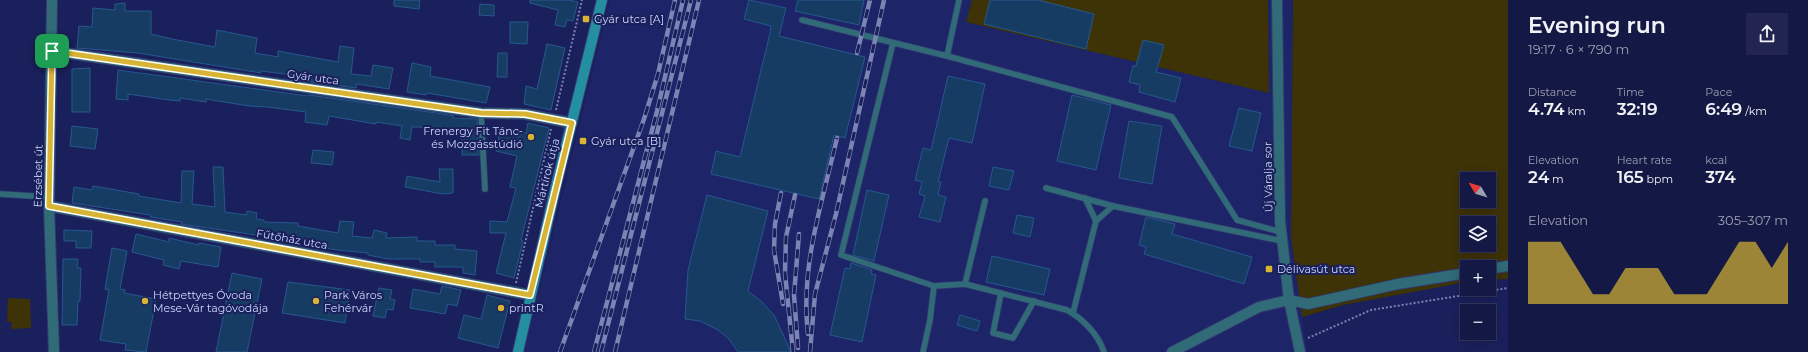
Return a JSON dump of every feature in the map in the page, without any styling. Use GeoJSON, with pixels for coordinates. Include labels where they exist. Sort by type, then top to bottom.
{"type":"FeatureCollection","features":[{"type":"Feature","properties":{"kind":"street","name":"Erzsébet út"},"geometry":{"type":"LineString","coordinates":[[52,0],[49,202],[54,352]]}},
{"type":"Feature","properties":{"kind":"street","name":"Mártírok útja"},"geometry":{"type":"LineString","coordinates":[[518,352],[530,295],[602,0]]}},
{"type":"Feature","properties":{"kind":"street","name":"Új Váralja sor"},"geometry":{"type":"LineString","coordinates":[[1277,0],[1282,236],[1289,300],[1299,348]]}},
{"type":"Feature","properties":{"kind":"street","name":"Gyár utca"},"geometry":{"type":"LineString","coordinates":[[52,51],[481,113],[525,114],[572,123]]}},
{"type":"Feature","properties":{"kind":"street","name":"Fűtőház utca"},"geometry":{"type":"LineString","coordinates":[[49,202],[530,295]]}},
{"type":"Feature","properties":{"kind":"street"},"geometry":{"type":"LineString","coordinates":[[1496,268],[1508,266]]}},
{"type":"Feature","properties":{"kind":"street"},"geometry":{"type":"LineString","coordinates":[[1172,352],[1259,308],[1289,300],[1308,304],[1398,284],[1460,274]]}},
{"type":"Feature","properties":{"kind":"lane"},"geometry":{"type":"LineString","coordinates":[[946,56],[959,0]]}},
{"type":"Feature","properties":{"kind":"lane"},"geometry":{"type":"LineString","coordinates":[[802,20],[946,56],[1172,117],[1237,220],[1282,236]]}},
{"type":"Feature","properties":{"kind":"lane"},"geometry":{"type":"LineString","coordinates":[[894,43],[841,255],[934,286],[966,284],[1067,310],[1073,313],[1093,332],[1105,351]]}},
{"type":"Feature","properties":{"kind":"lane"},"geometry":{"type":"LineString","coordinates":[[481,113],[485,189]]}},
{"type":"Feature","properties":{"kind":"lane"},"geometry":{"type":"LineString","coordinates":[[1046,188],[1113,206],[1282,236]]}},
{"type":"Feature","properties":{"kind":"lane"},"geometry":{"type":"LineString","coordinates":[[0,194],[49,202]]}},
{"type":"Feature","properties":{"kind":"lane"},"geometry":{"type":"LineString","coordinates":[[1085,198],[1096,221]]}},
{"type":"Feature","properties":{"kind":"lane"},"geometry":{"type":"LineString","coordinates":[[966,284],[985,201]]}},
{"type":"Feature","properties":{"kind":"lane"},"geometry":{"type":"LineString","coordinates":[[1073,313],[1096,221],[1113,206]]}},
{"type":"Feature","properties":{"kind":"lane"},"geometry":{"type":"LineString","coordinates":[[923,352],[930,320],[934,286]]}},
{"type":"Feature","properties":{"kind":"lane"},"geometry":{"type":"LineString","coordinates":[[1001,293],[993,333],[1013,338],[1034,302]]}},
{"type":"Feature","properties":{"kind":"path"},"geometry":{"type":"LineString","coordinates":[[518,293],[516,283],[553,119],[582,0]]}},
{"type":"Feature","properties":{"kind":"path"},"geometry":{"type":"LineString","coordinates":[[1299,348],[1318,332],[1371,310],[1508,288]]}},
{"type":"Feature","properties":{"kind":"shaded area"},"geometry":{"type":"Polygon","coordinates":[[[610,0],[972,0],[966,22],[1269,93],[1268,0],[1293,0],[1291,237],[1307,352],[524,352],[610,0]]]}},
{"type":"Feature","properties":{"kind":"shaded area"},"geometry":{"type":"Polygon","coordinates":[[[972,0],[1268,0],[1269,93],[966,22],[972,0]]]}},
{"type":"Feature","properties":{"kind":"shaded area"},"geometry":{"type":"Polygon","coordinates":[[[1293,0],[1508,0],[1508,279],[1496,280],[1496,260],[1460,260],[1460,283],[1343,305],[1302,317],[1291,237],[1293,0]]]}},
{"type":"Feature","properties":{"kind":"shaded area"},"geometry":{"type":"Polygon","coordinates":[[[8,298],[30,299],[31,328],[11,329],[12,322],[7,322],[8,298]]]}},
{"type":"Feature","properties":{"kind":"building"},"geometry":{"type":"Polygon","coordinates":[[[394,0],[420,0],[419,9],[394,6],[394,0]]]}},
{"type":"Feature","properties":{"kind":"building"},"geometry":{"type":"Polygon","coordinates":[[[530,0],[568,0],[578,2],[573,21],[567,20],[565,27],[555,25],[558,10],[530,3],[530,0]]]}},
{"type":"Feature","properties":{"kind":"building"},"geometry":{"type":"Polygon","coordinates":[[[749,0],[786,8],[779,36],[865,57],[845,138],[834,135],[819,199],[711,174],[716,151],[740,157],[770,33],[771,26],[744,19],[749,0]]]}},
{"type":"Feature","properties":{"kind":"building"},"geometry":{"type":"Polygon","coordinates":[[[798,0],[864,0],[859,25],[795,11],[798,0]]]}},
{"type":"Feature","properties":{"kind":"building"},"geometry":{"type":"Polygon","coordinates":[[[990,0],[1038,0],[1094,14],[1086,49],[984,24],[990,0]]]}},
{"type":"Feature","properties":{"kind":"building"},"geometry":{"type":"Polygon","coordinates":[[[125,3],[125,11],[151,11],[151,34],[172,39],[215,47],[217,30],[257,38],[255,53],[278,57],[278,51],[338,62],[340,46],[354,48],[351,74],[371,76],[373,65],[393,68],[389,89],[357,84],[356,88],[311,82],[311,79],[308,77],[261,71],[261,73],[138,53],[77,48],[79,26],[92,27],[93,8],[115,10],[115,4],[125,3]]]}},
{"type":"Feature","properties":{"kind":"building"},"geometry":{"type":"Polygon","coordinates":[[[480,4],[494,5],[494,16],[479,15],[480,4]]]}},
{"type":"Feature","properties":{"kind":"building"},"geometry":{"type":"Polygon","coordinates":[[[510,22],[528,22],[527,44],[510,43],[510,22]]]}},
{"type":"Feature","properties":{"kind":"building"},"geometry":{"type":"Polygon","coordinates":[[[1143,40],[1164,45],[1156,72],[1181,78],[1175,102],[1139,92],[1140,85],[1129,82],[1133,66],[1136,66],[1143,40]]]}},
{"type":"Feature","properties":{"kind":"building"},"geometry":{"type":"Polygon","coordinates":[[[547,44],[565,48],[551,110],[524,104],[526,86],[537,89],[547,44]]]}},
{"type":"Feature","properties":{"kind":"building"},"geometry":{"type":"Polygon","coordinates":[[[498,53],[507,53],[507,77],[497,77],[498,53]]]}},
{"type":"Feature","properties":{"kind":"building"},"geometry":{"type":"Polygon","coordinates":[[[412,63],[431,67],[430,76],[490,87],[486,103],[427,93],[426,95],[407,92],[412,63]]]}},
{"type":"Feature","properties":{"kind":"building"},"geometry":{"type":"Polygon","coordinates":[[[90,68],[90,112],[72,112],[72,69],[90,68]]]}},
{"type":"Feature","properties":{"kind":"building"},"geometry":{"type":"Polygon","coordinates":[[[118,70],[436,113],[454,116],[453,118],[477,119],[479,155],[462,155],[462,135],[419,127],[412,127],[410,140],[400,138],[402,126],[376,122],[376,124],[329,116],[327,125],[305,122],[306,112],[249,106],[206,99],[206,102],[180,98],[180,101],[128,94],[128,100],[116,99],[118,70]]]}},
{"type":"Feature","properties":{"kind":"building"},"geometry":{"type":"Polygon","coordinates":[[[948,76],[985,84],[972,143],[949,138],[938,182],[941,182],[938,195],[946,197],[940,222],[919,217],[925,196],[919,194],[922,182],[915,180],[923,148],[931,150],[948,76]]]}},
{"type":"Feature","properties":{"kind":"building"},"geometry":{"type":"Polygon","coordinates":[[[1072,95],[1111,105],[1096,170],[1057,161],[1072,95]]]}},
{"type":"Feature","properties":{"kind":"building"},"geometry":{"type":"Polygon","coordinates":[[[1239,108],[1261,113],[1252,151],[1229,146],[1239,108]]]}},
{"type":"Feature","properties":{"kind":"building"},"geometry":{"type":"Polygon","coordinates":[[[1129,121],[1162,126],[1152,184],[1119,178],[1129,121]]]}},
{"type":"Feature","properties":{"kind":"building"},"geometry":{"type":"Polygon","coordinates":[[[528,123],[549,128],[521,240],[523,241],[514,278],[496,273],[506,233],[490,233],[490,221],[507,222],[516,188],[510,187],[517,156],[496,151],[500,132],[519,137],[521,132],[526,133],[528,123]]]}},
{"type":"Feature","properties":{"kind":"building"},"geometry":{"type":"Polygon","coordinates":[[[72,126],[98,129],[95,149],[70,146],[72,126]]]}},
{"type":"Feature","properties":{"kind":"building"},"geometry":{"type":"Polygon","coordinates":[[[313,150],[334,152],[332,165],[311,163],[313,150]]]}},
{"type":"Feature","properties":{"kind":"building"},"geometry":{"type":"Polygon","coordinates":[[[213,167],[223,167],[225,212],[246,215],[247,211],[257,213],[256,219],[264,220],[264,222],[298,223],[298,226],[338,233],[340,221],[354,222],[352,236],[372,238],[374,230],[387,233],[386,238],[417,237],[417,241],[435,241],[435,245],[455,245],[455,249],[477,251],[475,275],[463,273],[463,267],[435,267],[435,262],[420,262],[420,259],[388,259],[368,255],[368,253],[337,250],[304,244],[305,239],[276,238],[181,224],[182,222],[150,217],[150,215],[72,203],[74,187],[92,190],[93,186],[181,203],[182,171],[194,171],[192,204],[215,207],[213,167]]]}},
{"type":"Feature","properties":{"kind":"building"},"geometry":{"type":"Polygon","coordinates":[[[993,167],[1014,171],[1009,190],[989,186],[993,167]]]}},
{"type":"Feature","properties":{"kind":"building"},"geometry":{"type":"Polygon","coordinates":[[[439,169],[453,169],[453,193],[443,194],[405,187],[407,176],[440,182],[439,169]]]}},
{"type":"Feature","properties":{"kind":"building"},"geometry":{"type":"Polygon","coordinates":[[[867,190],[889,195],[874,261],[853,255],[867,190]]]}},
{"type":"Feature","properties":{"kind":"building"},"geometry":{"type":"Polygon","coordinates":[[[707,195],[768,211],[748,291],[762,302],[774,315],[791,352],[738,352],[728,338],[718,330],[700,321],[685,319],[688,270],[707,195]]]}},
{"type":"Feature","properties":{"kind":"building"},"geometry":{"type":"Polygon","coordinates":[[[1017,215],[1034,218],[1030,237],[1013,233],[1017,215]]]}},
{"type":"Feature","properties":{"kind":"building"},"geometry":{"type":"Polygon","coordinates":[[[1146,217],[1175,224],[1172,234],[1252,257],[1244,284],[1144,254],[1146,247],[1139,245],[1146,217]]]}},
{"type":"Feature","properties":{"kind":"building"},"geometry":{"type":"Polygon","coordinates":[[[64,230],[92,231],[91,248],[76,248],[76,241],[64,241],[64,230]]]}},
{"type":"Feature","properties":{"kind":"building"},"geometry":{"type":"Polygon","coordinates":[[[136,234],[169,242],[169,238],[199,245],[199,243],[221,247],[218,267],[181,261],[179,269],[163,265],[164,260],[132,252],[136,234]]]}},
{"type":"Feature","properties":{"kind":"building","name":"Hétpettyes Óvoda Mese-Vár tagóvodája"},"geometry":{"type":"Polygon","coordinates":[[[112,248],[127,251],[120,289],[125,290],[124,293],[156,299],[146,352],[125,350],[126,344],[100,340],[109,290],[105,289],[112,248]]]}},
{"type":"Feature","properties":{"kind":"building"},"geometry":{"type":"Polygon","coordinates":[[[992,256],[1050,269],[1044,295],[986,282],[992,256]]]}},
{"type":"Feature","properties":{"kind":"building"},"geometry":{"type":"Polygon","coordinates":[[[63,259],[78,259],[77,268],[81,268],[80,301],[78,301],[77,325],[62,325],[63,259]]]}},
{"type":"Feature","properties":{"kind":"building"},"geometry":{"type":"Polygon","coordinates":[[[851,263],[872,270],[871,274],[876,275],[862,342],[830,335],[845,268],[850,269],[851,263]]]}},
{"type":"Feature","properties":{"kind":"building"},"geometry":{"type":"Polygon","coordinates":[[[232,273],[262,279],[247,352],[216,352],[232,273]]]}},
{"type":"Feature","properties":{"kind":"building","name":"Park Város Fehérvár"},"geometry":{"type":"Polygon","coordinates":[[[288,282],[350,290],[345,323],[282,313],[288,282]]]}},
{"type":"Feature","properties":{"kind":"building"},"geometry":{"type":"Polygon","coordinates":[[[442,286],[461,290],[457,306],[448,304],[445,314],[410,308],[413,289],[440,294],[442,286]]]}},
{"type":"Feature","properties":{"kind":"building"},"geometry":{"type":"Polygon","coordinates":[[[379,288],[392,290],[390,299],[395,300],[393,310],[387,309],[385,318],[373,316],[379,288]]]}},
{"type":"Feature","properties":{"kind":"building"},"geometry":{"type":"Polygon","coordinates":[[[487,295],[510,301],[498,348],[458,338],[464,315],[481,319],[487,295]]]}},
{"type":"Feature","properties":{"kind":"building"},"geometry":{"type":"Polygon","coordinates":[[[960,315],[980,321],[977,331],[957,325],[960,315]]]}},
{"type":"Feature","properties":{"kind":"railway"},"geometry":{"type":"LineString","coordinates":[[560,352],[644,119],[658,74],[675,0]]}},
{"type":"Feature","properties":{"kind":"railway"},"geometry":{"type":"LineString","coordinates":[[594,352],[657,111],[683,0]]}},
{"type":"Feature","properties":{"kind":"railway"},"geometry":{"type":"LineString","coordinates":[[601,352],[691,0]]}},
{"type":"Feature","properties":{"kind":"railway"},"geometry":{"type":"LineString","coordinates":[[615,352],[699,0]]}},
{"type":"Feature","properties":{"kind":"railway"},"geometry":{"type":"LineString","coordinates":[[857,53],[870,0]]}},
{"type":"Feature","properties":{"kind":"railway"},"geometry":{"type":"LineString","coordinates":[[810,352],[815,294],[836,214],[884,0]]}},
{"type":"Feature","properties":{"kind":"railway"},"geometry":{"type":"LineString","coordinates":[[808,334],[806,309],[810,260],[819,211],[837,138]]}},
{"type":"Feature","properties":{"kind":"railway"},"geometry":{"type":"LineString","coordinates":[[781,193],[775,224],[774,250],[783,304]]}},
{"type":"Feature","properties":{"kind":"railway"},"geometry":{"type":"LineString","coordinates":[[793,352],[785,273],[786,237],[795,195]]}},
{"type":"Feature","properties":{"kind":"railway"},"geometry":{"type":"LineString","coordinates":[[798,348],[794,295],[799,234]]}},
{"type":"Feature","properties":{"kind":"place","name":"Gyár utca [A]"},"geometry":{"type":"Point","coordinates":[586,19]}},
{"type":"Feature","properties":{"kind":"place","name":"Frenergy Fit Tánc- és Mozgásstúdió"},"geometry":{"type":"Point","coordinates":[531,137]}},
{"type":"Feature","properties":{"kind":"place","name":"Gyár utca [B]"},"geometry":{"type":"Point","coordinates":[583,141]}},
{"type":"Feature","properties":{"kind":"place","name":"Délivasút utca"},"geometry":{"type":"Point","coordinates":[1269,269]}},
{"type":"Feature","properties":{"kind":"place","name":"Hétpettyes Óvoda Mese-Vár tagóvodája"},"geometry":{"type":"Point","coordinates":[145,301]}},
{"type":"Feature","properties":{"kind":"place","name":"Park Város Fehérvár"},"geometry":{"type":"Point","coordinates":[316,301]}},
{"type":"Feature","properties":{"kind":"place","name":"printR"},"geometry":{"type":"Point","coordinates":[501,308]}},
{"type":"Feature","properties":{"kind":"route"},"geometry":{"type":"LineString","coordinates":[[52,51],[481,113],[525,114],[572,123],[554,190],[530,295],[49,206],[52,51]]}}]}
